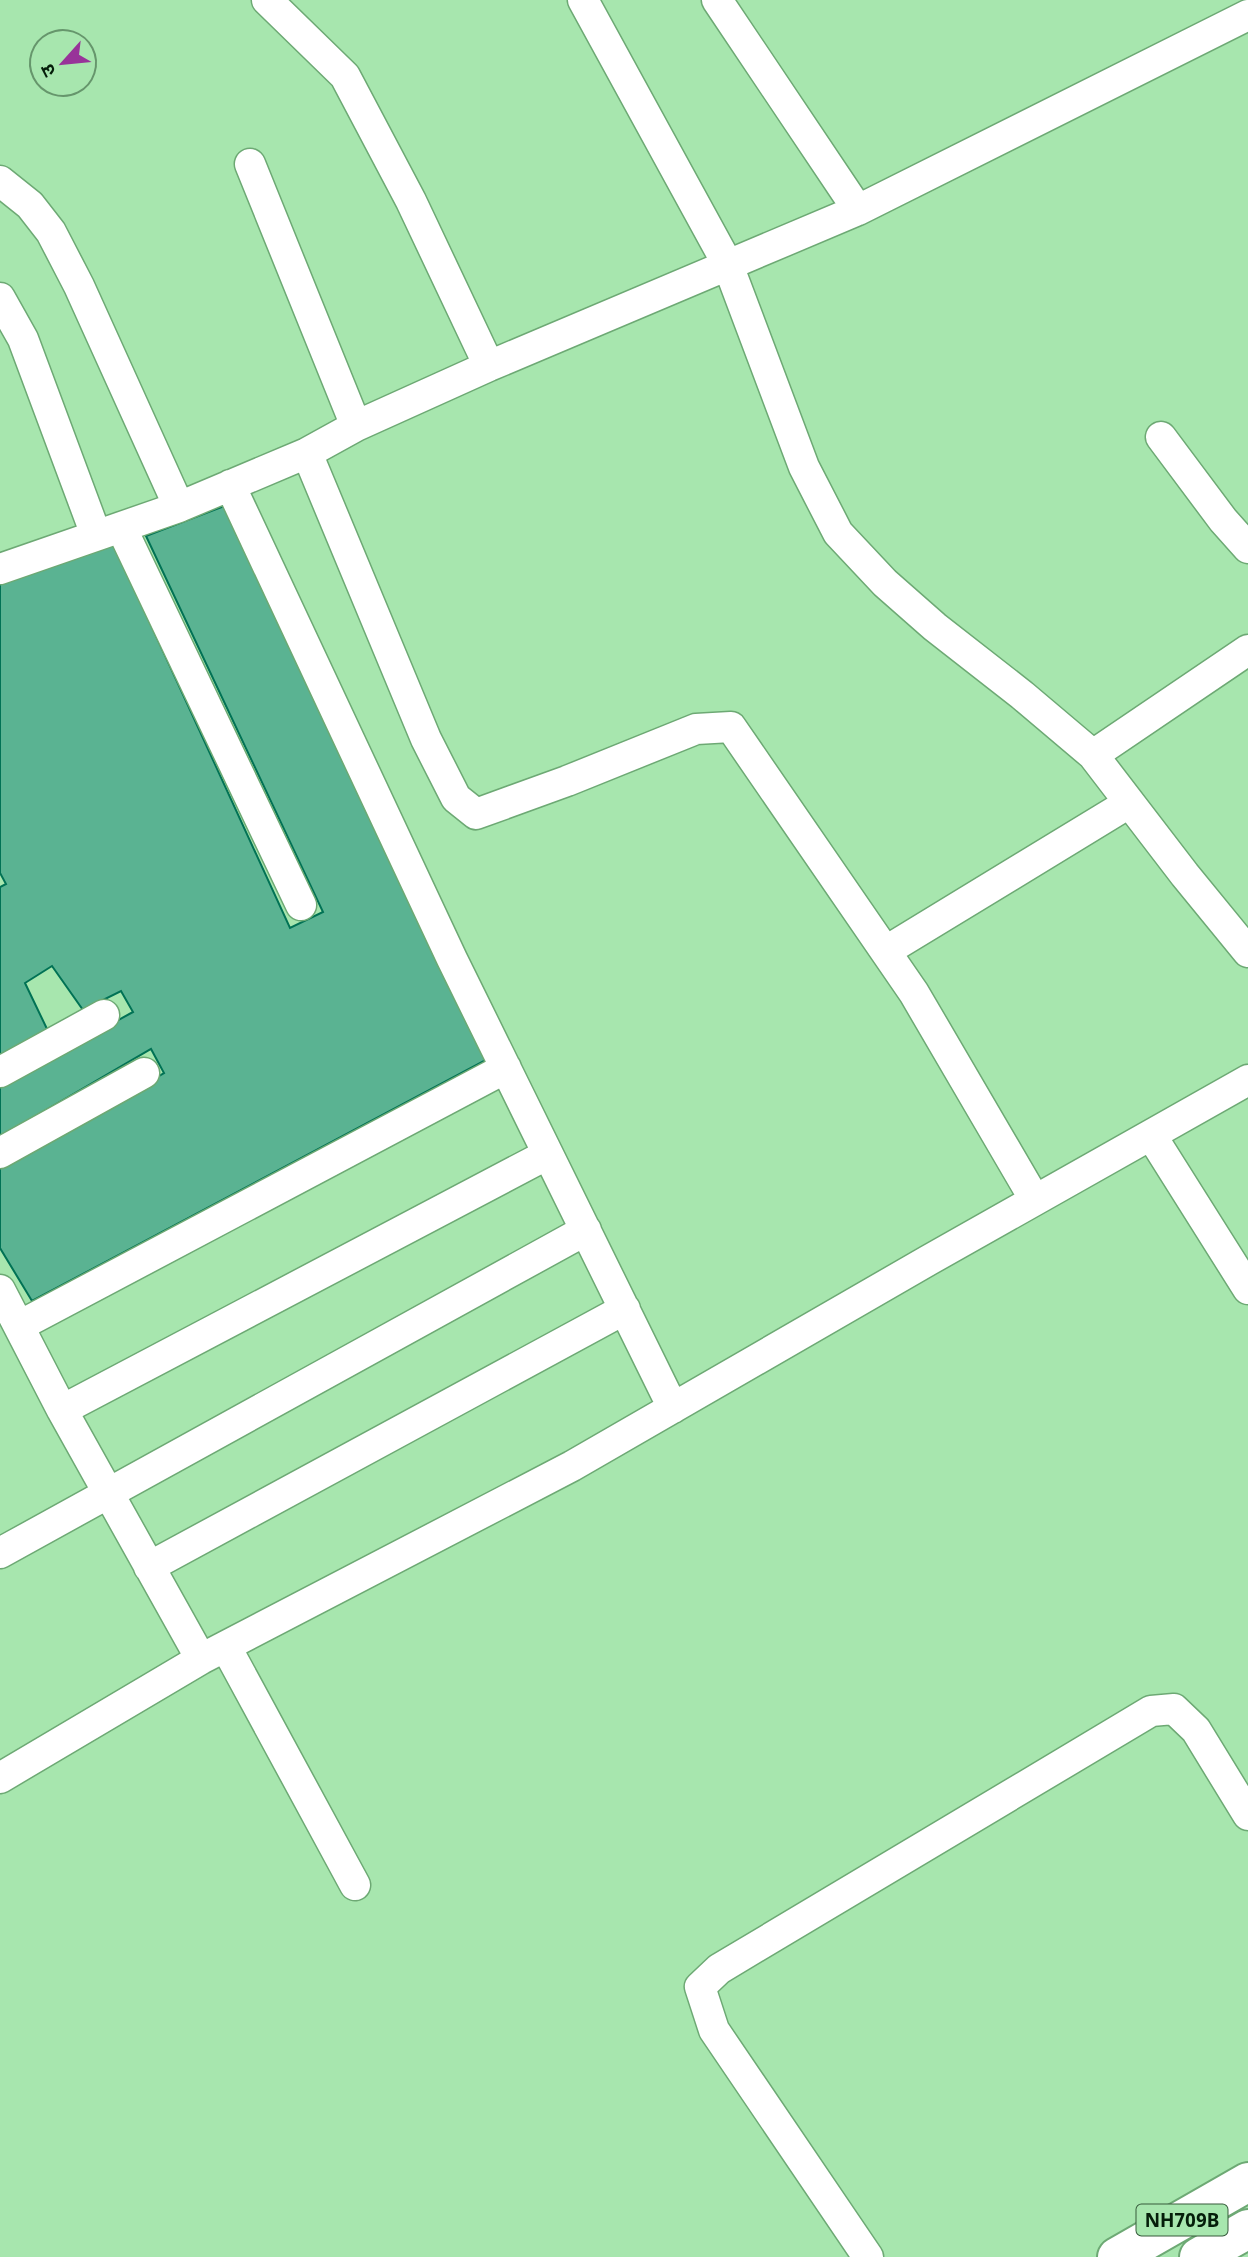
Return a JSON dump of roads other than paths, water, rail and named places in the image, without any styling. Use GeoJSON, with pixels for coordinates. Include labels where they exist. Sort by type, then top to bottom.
{"type":"FeatureCollection","features":[{"type":"Feature","properties":{"kind":"highway","name":"NH709B"},"geometry":{"type":"LineString","coordinates":[[1117,2257],[1248,2182]]}},
{"type":"Feature","properties":{"kind":"highway","name":"NH709B"},"geometry":{"type":"LineString","coordinates":[[1199,2257],[1248,2229]]}},
{"type":"Feature","properties":{"kind":"street"},"geometry":{"type":"LineString","coordinates":[[267,0],[345,76],[411,201],[489,366]]}},
{"type":"Feature","properties":{"kind":"street"},"geometry":{"type":"LineString","coordinates":[[583,0],[728,265],[804,467],[838,533],[885,583],[935,627],[1023,695],[1093,755],[1248,952]]}},
{"type":"Feature","properties":{"kind":"street"},"geometry":{"type":"LineString","coordinates":[[718,0],[858,210]]}},
{"type":"Feature","properties":{"kind":"street"},"geometry":{"type":"LineString","coordinates":[[0,569],[179,507],[307,453],[356,426],[489,366],[858,210],[1248,15]]}},
{"type":"Feature","properties":{"kind":"street"},"geometry":{"type":"LineString","coordinates":[[250,164],[356,426]]}},
{"type":"Feature","properties":{"kind":"street"},"geometry":{"type":"LineString","coordinates":[[0,180],[30,205],[51,232],[79,286],[179,507]]}},
{"type":"Feature","properties":{"kind":"street"},"geometry":{"type":"LineString","coordinates":[[0,298],[23,339],[109,531],[301,905]]}},
{"type":"Feature","properties":{"kind":"street"},"geometry":{"type":"LineString","coordinates":[[1161,437],[1223,520],[1248,548]]}},
{"type":"Feature","properties":{"kind":"street"},"geometry":{"type":"LineString","coordinates":[[307,453],[426,739],[456,798],[476,814],[696,729],[731,727],[914,993],[1035,1200]]}},
{"type":"Feature","properties":{"kind":"street"},"geometry":{"type":"LineString","coordinates":[[230,485],[442,937],[673,1408]]}},
{"type":"Feature","properties":{"kind":"street"},"geometry":{"type":"LineString","coordinates":[[1093,755],[1248,650]]}},
{"type":"Feature","properties":{"kind":"street"},"geometry":{"type":"LineString","coordinates":[[886,951],[1129,803]]}},
{"type":"Feature","properties":{"kind":"street"},"geometry":{"type":"LineString","coordinates":[[0,1072],[104,1015]]}},
{"type":"Feature","properties":{"kind":"street"},"geometry":{"type":"LineString","coordinates":[[19,1326],[506,1068]]}},
{"type":"Feature","properties":{"kind":"street"},"geometry":{"type":"LineString","coordinates":[[0,1153],[144,1073]]}},
{"type":"Feature","properties":{"kind":"street"},"geometry":{"type":"LineString","coordinates":[[0,1778],[213,1653],[572,1466],[1248,1080]]}},
{"type":"Feature","properties":{"kind":"street"},"geometry":{"type":"LineString","coordinates":[[1151,1135],[1248,1289]]}},
{"type":"Feature","properties":{"kind":"street"},"geometry":{"type":"LineString","coordinates":[[62,1410],[548,1154]]}},
{"type":"Feature","properties":{"kind":"street"},"geometry":{"type":"LineString","coordinates":[[0,1553],[586,1230]]}},
{"type":"Feature","properties":{"kind":"street"},"geometry":{"type":"LineString","coordinates":[[0,1290],[62,1410],[149,1567],[213,1653],[355,1885]]}},
{"type":"Feature","properties":{"kind":"street"},"geometry":{"type":"LineString","coordinates":[[149,1567],[625,1309]]}},
{"type":"Feature","properties":{"kind":"street"},"geometry":{"type":"LineString","coordinates":[[868,2257],[714,2030],[700,1987],[719,1969],[1151,1711],[1174,1709],[1196,1730],[1248,1815]]}}]}
